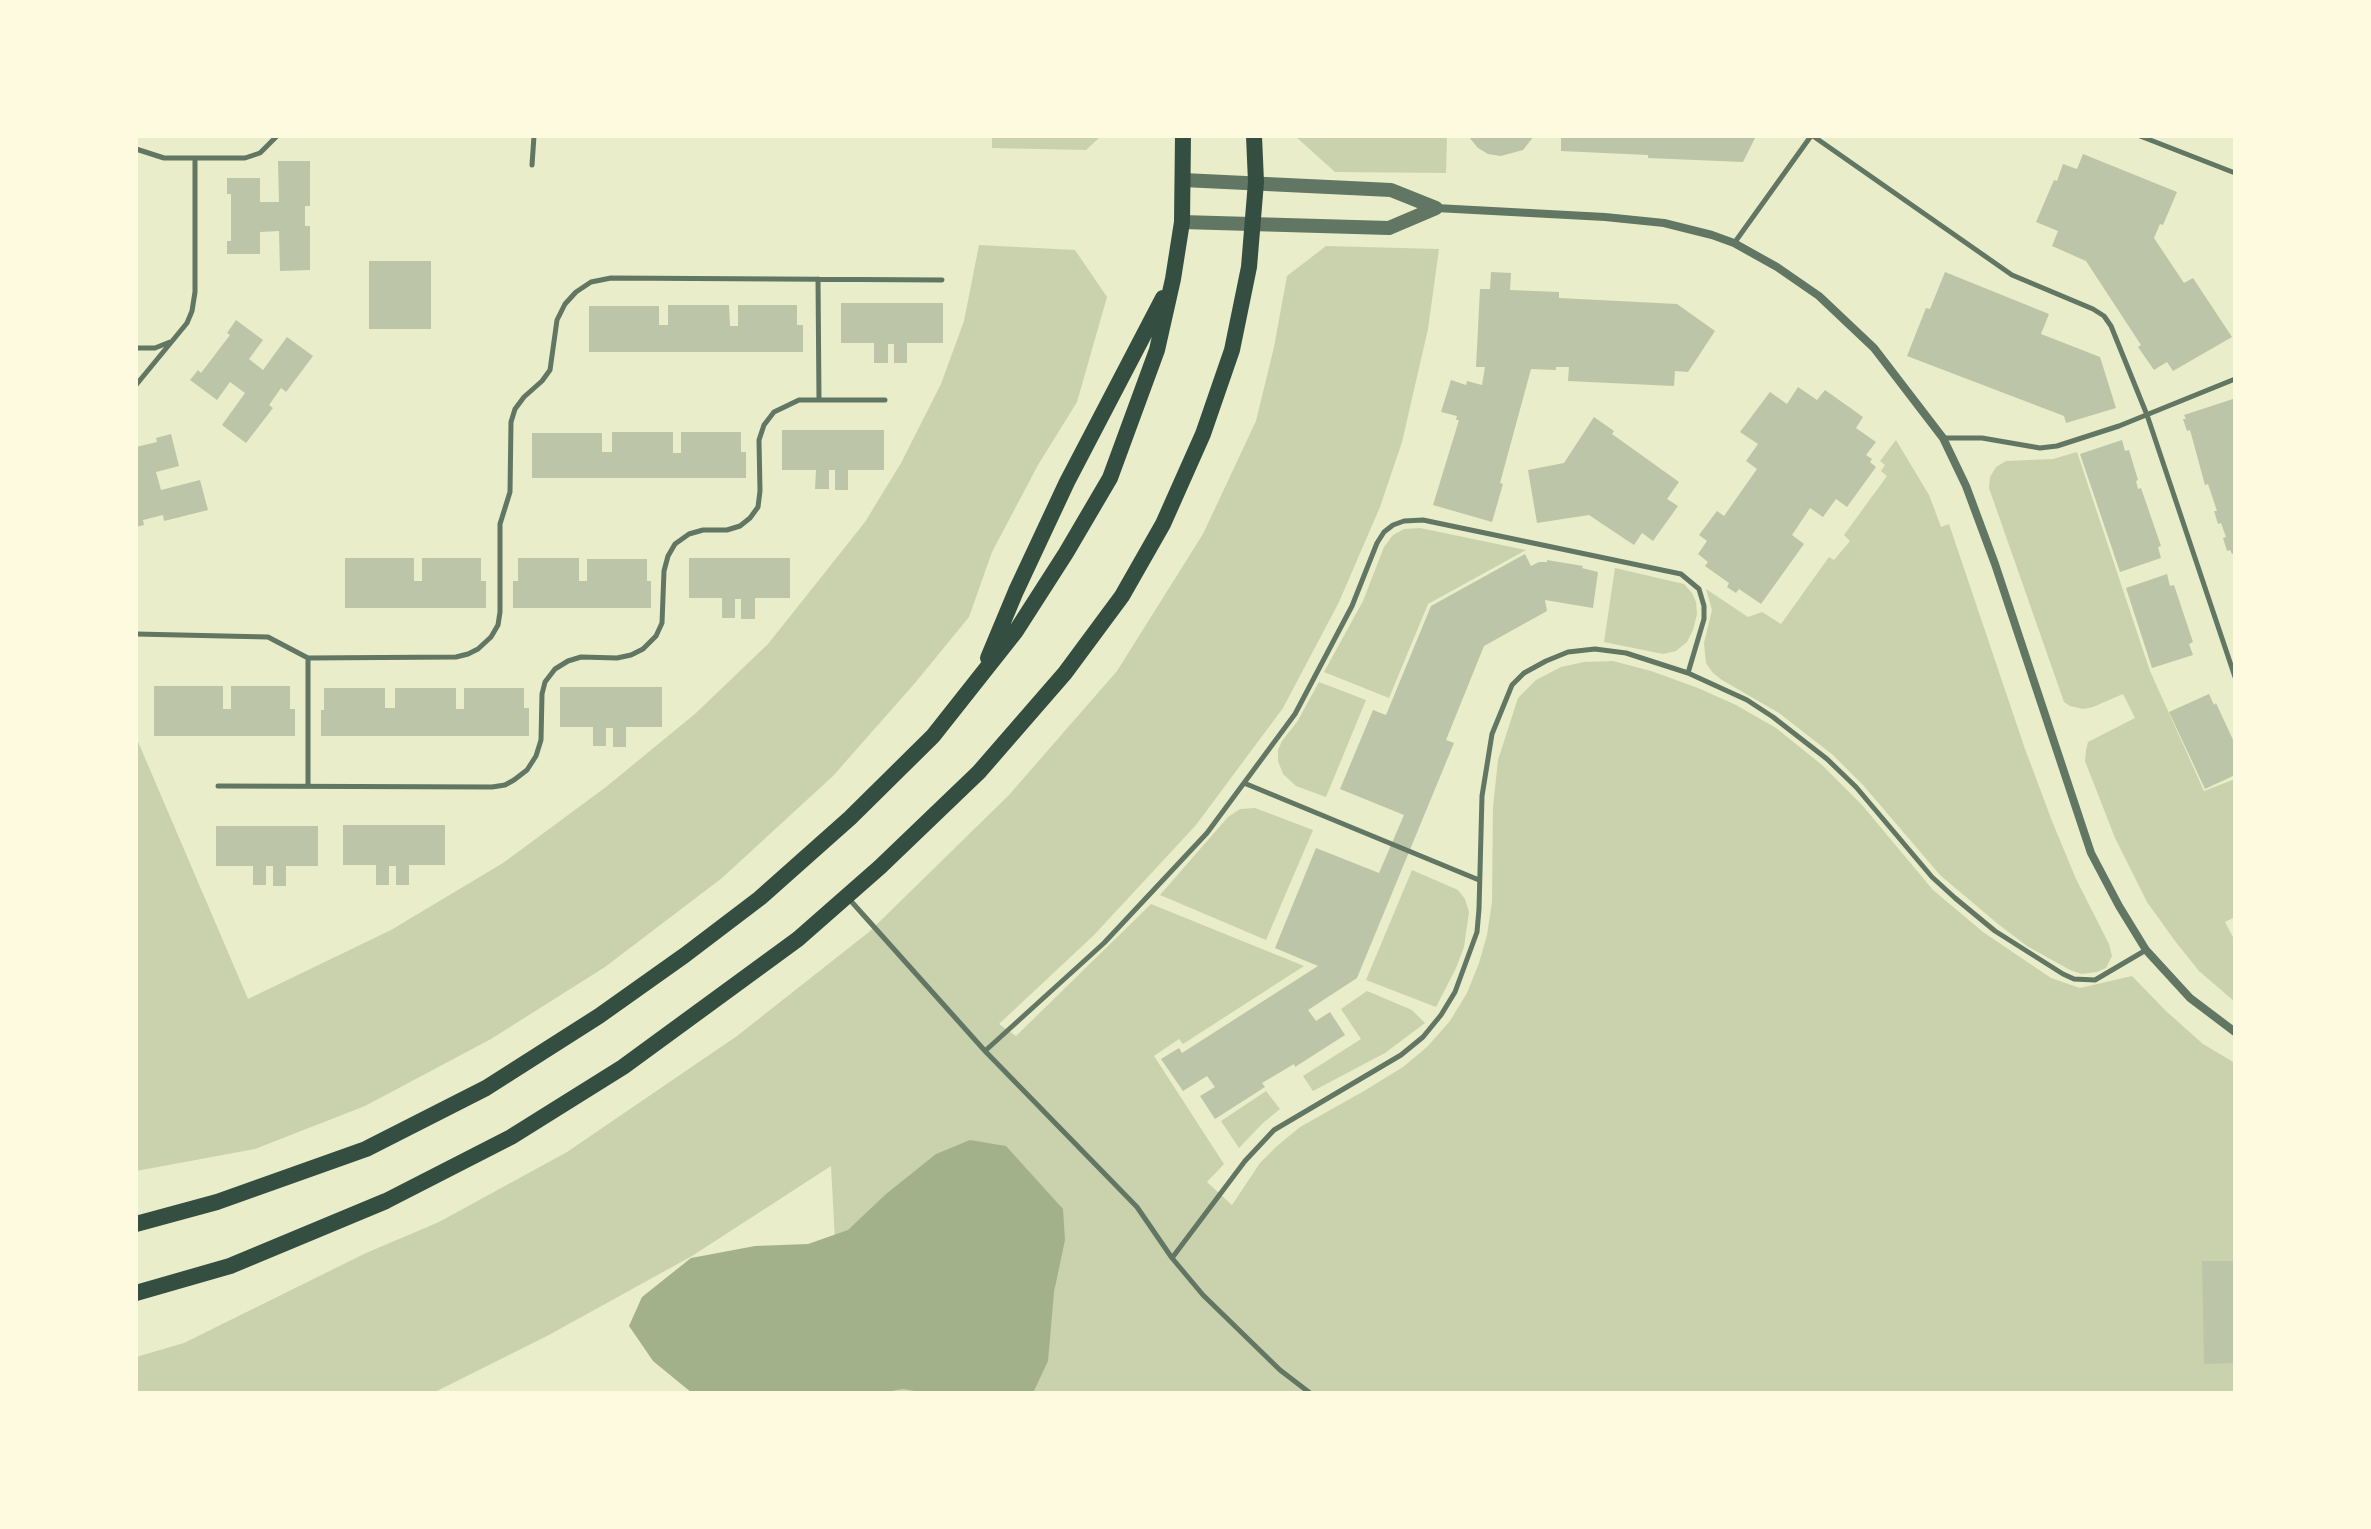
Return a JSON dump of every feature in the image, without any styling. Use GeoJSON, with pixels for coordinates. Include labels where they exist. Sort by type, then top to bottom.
{"type":"FeatureCollection","features":[{"type":"Feature","properties":{"kind":"main road"},"geometry":{"type":"LineString","coordinates":[[136,1224],[217,1202],[366,1149],[486,1088],[586,1024],[760,898],[850,818],[933,736],[1016,631],[1110,478],[1157,350],[1173,279],[1182,222],[1183,136]]}},
{"type":"Feature","properties":{"kind":"main road"},"geometry":{"type":"LineString","coordinates":[[136,1293],[230,1266],[386,1201],[511,1137],[623,1067],[798,939],[979,772],[1065,673],[1122,596],[1163,524],[1203,434],[1232,350],[1249,267],[1256,182],[1254,136]]}},
{"type":"Feature","properties":{"kind":"main road"},"geometry":{"type":"LineString","coordinates":[[980,677],[1067,482],[1173,279]]}},
{"type":"Feature","properties":{"kind":"street"},"geometry":{"type":"LineString","coordinates":[[1183,180],[1391,190],[1436,208],[1664,223],[1734,243],[1819,296],[1874,348],[1943,438],[1966,486],[1995,564],[2091,853],[2119,906],[2146,950],[2190,998],[2235,1032]]}},
{"type":"Feature","properties":{"kind":"street"},"geometry":{"type":"LineString","coordinates":[[1182,222],[1389,228],[1436,208]]}},
{"type":"Feature","properties":{"kind":"lane"},"geometry":{"type":"LineString","coordinates":[[136,149],[164,158],[245,158],[260,153],[277,136]]}},
{"type":"Feature","properties":{"kind":"lane"},"geometry":{"type":"LineString","coordinates":[[532,165],[534,136]]}},
{"type":"Feature","properties":{"kind":"lane"},"geometry":{"type":"LineString","coordinates":[[1734,243],[1812,136],[2012,275],[2104,316],[2111,326],[2147,415],[2235,677]]}},
{"type":"Feature","properties":{"kind":"lane"},"geometry":{"type":"LineString","coordinates":[[2140,136],[2235,173]]}},
{"type":"Feature","properties":{"kind":"lane"},"geometry":{"type":"LineString","coordinates":[[136,385],[187,323],[194,302],[195,158]]}},
{"type":"Feature","properties":{"kind":"lane"},"geometry":{"type":"LineString","coordinates":[[136,634],[268,637],[308,658],[456,657],[478,649],[491,637],[498,625],[500,612],[500,524],[510,492],[511,422],[515,409],[524,397],[550,370],[557,320],[576,292],[591,282],[611,278],[942,280]]}},
{"type":"Feature","properties":{"kind":"lane"},"geometry":{"type":"LineString","coordinates":[[818,279],[819,400]]}},
{"type":"Feature","properties":{"kind":"lane"},"geometry":{"type":"LineString","coordinates":[[136,348],[155,348],[172,341]]}},
{"type":"Feature","properties":{"kind":"lane"},"geometry":{"type":"LineString","coordinates":[[1943,438],[1982,438],[2040,448],[2057,446],[2147,415],[2235,379]]}},
{"type":"Feature","properties":{"kind":"lane"},"geometry":{"type":"LineString","coordinates":[[218,786],[492,787],[514,780],[527,770],[536,756],[541,740],[542,694],[545,682],[555,669],[581,657],[617,658],[643,649],[656,636],[662,623],[664,571],[675,544],[689,534],[703,530],[727,530],[740,526],[758,507],[759,440],[764,425],[774,412],[799,400],[885,400]]}},
{"type":"Feature","properties":{"kind":"lane"},"geometry":{"type":"LineString","coordinates":[[985,1051],[1104,943],[1207,833],[1295,714],[1352,606],[1377,543],[1393,525],[1423,520],[1669,572],[1689,579],[1699,589],[1704,619],[1688,673]]}},
{"type":"Feature","properties":{"kind":"lane"},"geometry":{"type":"LineString","coordinates":[[1172,1258],[1245,1161],[1274,1130],[1401,1055],[1423,1037],[1441,1015],[1455,992],[1477,932],[1482,796],[1492,734],[1512,685],[1524,673],[1568,652],[1595,649],[1626,653],[1688,673],[1747,700],[1802,738],[1856,787],[1932,877],[1995,931],[2074,979],[2095,980],[2146,950]]}},
{"type":"Feature","properties":{"kind":"lane"},"geometry":{"type":"LineString","coordinates":[[308,658],[308,786]]}},
{"type":"Feature","properties":{"kind":"lane"},"geometry":{"type":"LineString","coordinates":[[1244,783],[1480,880]]}},
{"type":"Feature","properties":{"kind":"lane"},"geometry":{"type":"LineString","coordinates":[[847,896],[985,1051],[1137,1207],[1172,1258],[1203,1295],[1280,1370],[1310,1393]]}},
{"type":"Feature","properties":{"kind":"shaded area"},"geometry":{"type":"Polygon","coordinates":[[[992,136],[1101,136],[1086,150],[992,148],[992,136]]]}},
{"type":"Feature","properties":{"kind":"shaded area"},"geometry":{"type":"Polygon","coordinates":[[[1295,136],[1447,136],[1446,173],[1335,172],[1295,136]]]}},
{"type":"Feature","properties":{"kind":"shaded area"},"geometry":{"type":"Polygon","coordinates":[[[979,245],[1075,250],[1107,297],[1077,402],[1038,465],[992,552],[969,617],[833,776],[722,878],[605,967],[491,1039],[365,1106],[255,1149],[136,1171],[136,737],[248,999],[391,930],[503,863],[606,787],[696,713],[768,644],[865,522],[901,463],[941,384],[964,321],[979,245]]]}},
{"type":"Feature","properties":{"kind":"shaded area"},"geometry":{"type":"Polygon","coordinates":[[[1326,246],[1439,249],[1428,329],[1402,442],[1380,507],[1339,602],[1283,708],[1196,825],[1094,935],[999,1024],[1016,1036],[1151,904],[1304,966],[1183,1044],[1179,1039],[1154,1056],[1224,1164],[1207,1182],[1232,1205],[1260,1163],[1277,1146],[1300,1127],[1403,1067],[1427,1047],[1450,1021],[1467,993],[1487,935],[1492,902],[1493,807],[1498,760],[1518,698],[1536,680],[1561,667],[1584,662],[1613,661],[1651,671],[1736,705],[1776,728],[1822,765],[1862,805],[1933,890],[1983,932],[2051,978],[2080,988],[2132,976],[2203,1044],[2235,1063],[2235,1393],[843,1393],[831,1166],[692,1256],[547,1336],[433,1393],[136,1393],[136,1357],[184,1343],[366,1253],[439,1222],[567,1152],[737,1036],[869,932],[1009,795],[1117,671],[1203,534],[1256,421],[1287,276],[1326,246]]]}},
{"type":"Feature","properties":{"kind":"shaded area"},"geometry":{"type":"Polygon","coordinates":[[[1896,440],[1929,495],[1941,527],[1949,524],[2052,821],[2076,879],[2109,944],[2112,956],[2106,968],[2097,972],[2082,974],[2070,970],[2027,946],[1998,924],[1940,875],[1863,785],[1833,755],[1779,713],[1722,680],[1706,663],[1704,643],[1712,610],[1706,589],[1748,617],[1762,612],[1781,624],[1829,557],[1834,560],[1850,541],[1844,535],[1887,476],[1881,471],[1885,465],[1880,461],[1896,440]]]}},
{"type":"Feature","properties":{"kind":"shaded area"},"geometry":{"type":"Polygon","coordinates":[[[2077,452],[2150,671],[2204,791],[2235,779],[2235,917],[2225,922],[2235,941],[2235,1002],[2199,971],[2175,941],[2147,902],[2115,838],[2085,761],[2086,750],[2088,742],[2135,718],[2123,694],[2083,709],[2064,702],[1989,488],[1990,477],[1996,467],[2006,461],[2053,459],[2077,452]]]}},
{"type":"Feature","properties":{"kind":"shaded area"},"geometry":{"type":"Polygon","coordinates":[[[1420,528],[1526,550],[1428,604],[1389,698],[1324,672],[1363,601],[1384,547],[1393,535],[1404,529],[1420,528]]]}},
{"type":"Feature","properties":{"kind":"shaded area"},"geometry":{"type":"Polygon","coordinates":[[[1615,568],[1684,584],[1696,602],[1697,614],[1687,642],[1676,651],[1663,654],[1604,642],[1615,568]]]}},
{"type":"Feature","properties":{"kind":"shaded area"},"geometry":{"type":"Polygon","coordinates":[[[1319,682],[1366,700],[1326,797],[1296,786],[1283,774],[1278,761],[1282,741],[1297,722],[1319,682]]]}},
{"type":"Feature","properties":{"kind":"shaded area"},"geometry":{"type":"Polygon","coordinates":[[[1255,808],[1313,830],[1266,940],[1160,895],[1228,817],[1240,809],[1255,808]]]}},
{"type":"Feature","properties":{"kind":"shaded area"},"geometry":{"type":"Polygon","coordinates":[[[1412,870],[1458,890],[1469,912],[1464,947],[1436,1007],[1366,980],[1412,870]]]}},
{"type":"Feature","properties":{"kind":"shaded area"},"geometry":{"type":"Polygon","coordinates":[[[1367,991],[1412,1010],[1425,1023],[1385,1053],[1313,1091],[1303,1076],[1361,1039],[1341,1009],[1367,991]]]}},
{"type":"Feature","properties":{"kind":"shaded area"},"geometry":{"type":"Polygon","coordinates":[[[1266,1091],[1280,1109],[1239,1148],[1221,1121],[1266,1091]]]}},
{"type":"Feature","properties":{"kind":"shaded area"},"geometry":{"type":"Polygon","coordinates":[[[970,1140],[1006,1146],[1063,1209],[1065,1240],[1054,1292],[1048,1361],[1033,1393],[926,1393],[903,1389],[879,1393],[692,1393],[653,1361],[629,1326],[642,1297],[691,1258],[755,1246],[808,1244],[848,1230],[886,1194],[936,1154],[970,1140]]]}},
{"type":"Feature","properties":{"kind":"building"},"geometry":{"type":"Polygon","coordinates":[[[1468,136],[1534,136],[1523,150],[1501,156],[1478,148],[1468,136]]]}},
{"type":"Feature","properties":{"kind":"building"},"geometry":{"type":"Polygon","coordinates":[[[1561,136],[1756,136],[1743,162],[1561,151],[1561,136]]]}},
{"type":"Feature","properties":{"kind":"building"},"geometry":{"type":"Polygon","coordinates":[[[2083,154],[2177,192],[2154,238],[2184,283],[2193,278],[2232,337],[2173,371],[2167,362],[2154,370],[2086,261],[2052,246],[2058,231],[2036,222],[2063,164],[2077,169],[2083,154]]]}},
{"type":"Feature","properties":{"kind":"building"},"geometry":{"type":"Polygon","coordinates":[[[278,161],[310,161],[310,206],[305,206],[305,226],[310,226],[310,270],[280,271],[279,231],[260,232],[260,254],[227,254],[227,241],[231,241],[231,194],[227,194],[227,178],[260,178],[260,202],[279,202],[278,161]]]}},
{"type":"Feature","properties":{"kind":"building"},"geometry":{"type":"Polygon","coordinates":[[[369,261],[431,261],[431,329],[369,329],[369,261]]]}},
{"type":"Feature","properties":{"kind":"building"},"geometry":{"type":"Polygon","coordinates":[[[1491,272],[1511,273],[1510,290],[1559,292],[1559,298],[1677,304],[1715,331],[1688,372],[1675,371],[1674,386],[1568,381],[1569,367],[1531,369],[1492,522],[1433,505],[1459,420],[1456,420],[1457,416],[1441,412],[1451,380],[1466,385],[1467,381],[1482,385],[1485,367],[1476,367],[1480,289],[1490,289],[1491,272]]]}},
{"type":"Feature","properties":{"kind":"building"},"geometry":{"type":"Polygon","coordinates":[[[1945,272],[2049,314],[2041,334],[2100,357],[2116,408],[2066,423],[2064,416],[1907,356],[1926,308],[1930,309],[1945,272]]]}},
{"type":"Feature","properties":{"kind":"building"},"geometry":{"type":"Polygon","coordinates":[[[841,303],[943,303],[943,343],[907,343],[907,363],[894,363],[894,344],[888,344],[888,363],[874,363],[874,343],[841,343],[841,303]]]}},
{"type":"Feature","properties":{"kind":"building"},"geometry":{"type":"Polygon","coordinates":[[[668,305],[729,305],[730,326],[738,326],[738,305],[797,305],[797,325],[803,325],[803,352],[589,352],[589,306],[659,306],[659,325],[668,325],[668,305]]]}},
{"type":"Feature","properties":{"kind":"building"},"geometry":{"type":"Polygon","coordinates":[[[236,320],[263,340],[249,359],[263,370],[287,337],[313,356],[286,392],[281,388],[269,405],[273,408],[246,443],[222,425],[245,393],[230,382],[217,400],[190,380],[198,370],[201,373],[230,335],[227,333],[236,320]]]}},
{"type":"Feature","properties":{"kind":"building"},"geometry":{"type":"Polygon","coordinates":[[[1798,387],[1817,400],[1825,390],[1863,417],[1856,428],[1876,442],[1866,455],[1876,467],[1847,507],[1836,499],[1823,517],[1810,508],[1792,535],[1804,544],[1761,604],[1739,589],[1736,593],[1727,587],[1729,583],[1705,566],[1708,562],[1698,554],[1707,541],[1699,535],[1717,511],[1724,516],[1757,469],[1746,461],[1758,444],[1740,432],[1770,392],[1787,404],[1798,387]]]}},
{"type":"Feature","properties":{"kind":"building"},"geometry":{"type":"Polygon","coordinates":[[[2233,399],[2235,553],[2232,554],[2230,550],[2227,551],[2223,538],[2226,537],[2221,523],[2218,524],[2214,511],[2217,511],[2208,484],[2205,485],[2190,430],[2187,431],[2183,419],[2186,419],[2184,415],[2233,399]]]}},
{"type":"Feature","properties":{"kind":"building"},"geometry":{"type":"Polygon","coordinates":[[[1594,417],[1614,431],[1612,434],[1679,482],[1667,499],[1678,506],[1653,541],[1642,533],[1634,545],[1589,515],[1537,523],[1528,470],[1564,463],[1594,417]]]}},
{"type":"Feature","properties":{"kind":"building"},"geometry":{"type":"Polygon","coordinates":[[[782,430],[884,430],[884,470],[848,470],[848,490],[835,490],[835,470],[829,470],[829,489],[815,489],[816,470],[782,470],[782,430]]]}},
{"type":"Feature","properties":{"kind":"building"},"geometry":{"type":"Polygon","coordinates":[[[612,432],[673,432],[673,453],[681,453],[681,432],[741,432],[741,452],[746,452],[746,478],[532,478],[532,433],[602,433],[602,452],[612,452],[612,432]]]}},
{"type":"Feature","properties":{"kind":"building"},"geometry":{"type":"Polygon","coordinates":[[[171,434],[179,466],[156,472],[161,490],[200,480],[208,510],[164,521],[163,515],[143,520],[144,525],[136,527],[136,447],[157,442],[156,438],[171,434]]]}},
{"type":"Feature","properties":{"kind":"building"},"geometry":{"type":"Polygon","coordinates":[[[2122,440],[2125,451],[2129,450],[2138,489],[2141,488],[2161,546],[2158,547],[2161,558],[2120,572],[2080,454],[2122,440]]]}},
{"type":"Feature","properties":{"kind":"building"},"geometry":{"type":"Polygon","coordinates":[[[1525,554],[1531,566],[1547,560],[1583,566],[1598,572],[1593,608],[1545,600],[1547,611],[1484,646],[1446,740],[1454,743],[1357,978],[1308,1010],[1316,1021],[1330,1012],[1345,1035],[1295,1067],[1294,1064],[1262,1083],[1265,1087],[1215,1119],[1200,1096],[1215,1087],[1207,1076],[1183,1091],[1161,1059],[1179,1048],[1182,1053],[1318,966],[1275,948],[1316,848],[1379,873],[1404,815],[1340,789],[1373,710],[1386,715],[1431,606],[1525,554]]]}},
{"type":"Feature","properties":{"kind":"building"},"geometry":{"type":"Polygon","coordinates":[[[345,558],[414,558],[414,581],[422,581],[422,558],[481,558],[481,581],[486,581],[486,608],[345,608],[345,558]]]}},
{"type":"Feature","properties":{"kind":"building"},"geometry":{"type":"Polygon","coordinates":[[[518,558],[579,558],[579,581],[587,581],[587,559],[647,559],[651,608],[513,608],[513,581],[518,581],[518,558]]]}},
{"type":"Feature","properties":{"kind":"building"},"geometry":{"type":"Polygon","coordinates":[[[689,558],[790,558],[790,598],[755,598],[755,619],[741,619],[741,599],[735,599],[735,618],[722,618],[722,598],[689,598],[689,558]]]}},
{"type":"Feature","properties":{"kind":"building"},"geometry":{"type":"Polygon","coordinates":[[[2167,574],[2170,586],[2174,585],[2193,642],[2189,644],[2193,655],[2152,668],[2126,588],[2167,574]]]}},
{"type":"Feature","properties":{"kind":"building"},"geometry":{"type":"Polygon","coordinates":[[[154,686],[223,686],[223,709],[231,709],[231,686],[290,686],[290,709],[295,709],[295,736],[154,736],[154,686]]]}},
{"type":"Feature","properties":{"kind":"building"},"geometry":{"type":"Polygon","coordinates":[[[560,687],[662,687],[662,727],[626,727],[626,747],[613,747],[613,728],[606,728],[606,746],[593,746],[593,727],[560,727],[560,687]]]}},
{"type":"Feature","properties":{"kind":"building"},"geometry":{"type":"Polygon","coordinates":[[[324,688],[385,688],[385,708],[395,708],[395,688],[456,688],[456,709],[464,709],[464,688],[524,688],[524,708],[529,708],[529,736],[321,736],[324,688]]]}},
{"type":"Feature","properties":{"kind":"building"},"geometry":{"type":"Polygon","coordinates":[[[2209,694],[2235,744],[2235,775],[2205,789],[2169,712],[2209,694]]]}},
{"type":"Feature","properties":{"kind":"building"},"geometry":{"type":"Polygon","coordinates":[[[343,825],[445,825],[445,865],[409,865],[409,885],[396,885],[396,866],[389,866],[389,885],[376,885],[376,865],[343,865],[343,825]]]}},
{"type":"Feature","properties":{"kind":"building"},"geometry":{"type":"Polygon","coordinates":[[[216,826],[318,826],[318,866],[286,866],[286,886],[273,886],[273,866],[266,866],[266,885],[253,885],[253,866],[216,866],[216,826]]]}},
{"type":"Feature","properties":{"kind":"building"},"geometry":{"type":"Polygon","coordinates":[[[2202,1261],[2235,1261],[2235,1363],[2204,1364],[2202,1261]]]}}]}
